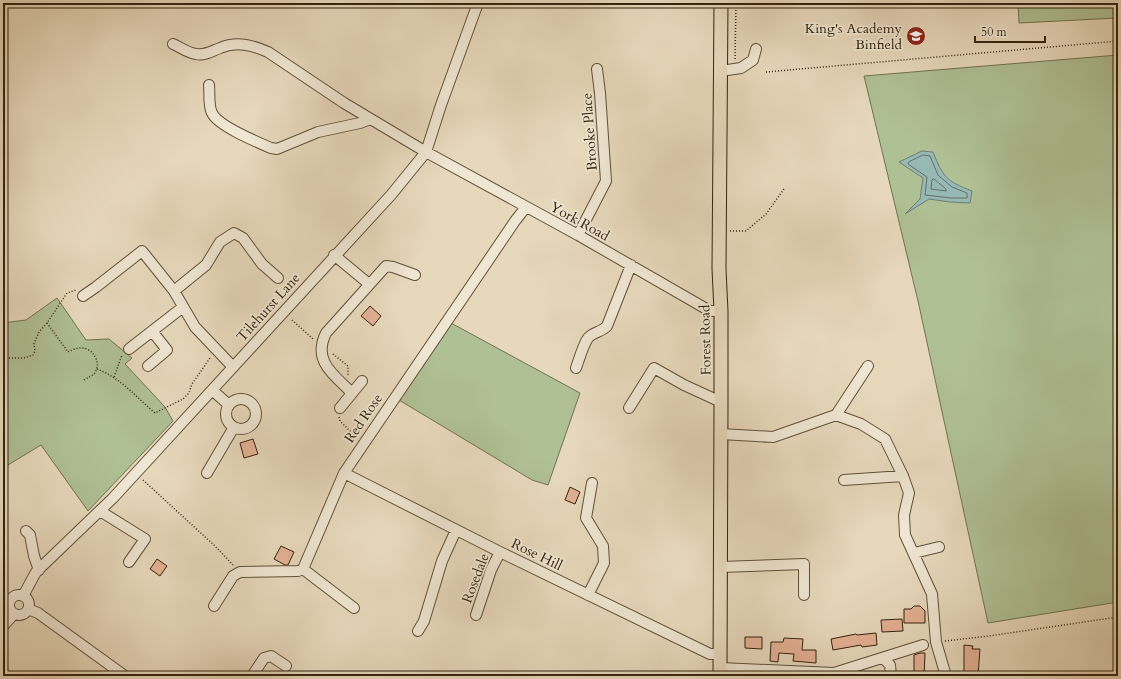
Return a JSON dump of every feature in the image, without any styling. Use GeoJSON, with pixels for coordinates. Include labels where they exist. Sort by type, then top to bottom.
{"type":"FeatureCollection","features":[{"type":"Feature","properties":{"kind":"main road","name":"Forest Road"},"geometry":{"type":"LineString","coordinates":[[720,672],[721,3]]}},
{"type":"Feature","properties":{"kind":"street","name":"Tilehurst Lane"},"geometry":{"type":"LineString","coordinates":[[23,596],[39,570],[100,511],[136,473],[334,255],[391,195],[426,152],[441,104],[478,3]]}},
{"type":"Feature","properties":{"kind":"street","name":"York Road"},"geometry":{"type":"LineString","coordinates":[[172,44],[196,54],[206,54],[232,44],[255,46],[268,52],[344,104],[426,152],[512,198],[710,311],[721,311]]}},
{"type":"Feature","properties":{"kind":"street"},"geometry":{"type":"LineString","coordinates":[[721,71],[741,68],[753,60],[756,49]]}},
{"type":"Feature","properties":{"kind":"street","name":"Brooke Place"},"geometry":{"type":"LineString","coordinates":[[578,235],[606,181],[597,69]]}},
{"type":"Feature","properties":{"kind":"street"},"geometry":{"type":"LineString","coordinates":[[209,85],[210,106],[212,114],[216,119],[235,131],[271,148],[277,149],[318,132],[370,119]]}},
{"type":"Feature","properties":{"kind":"street"},"geometry":{"type":"LineString","coordinates":[[512,198],[515,221]]}},
{"type":"Feature","properties":{"kind":"street","name":"Red Rose"},"geometry":{"type":"LineString","coordinates":[[302,569],[344,473],[363,442],[526,207]]}},
{"type":"Feature","properties":{"kind":"street"},"geometry":{"type":"LineString","coordinates":[[174,291],[206,265],[220,242],[234,233],[243,238],[262,264],[278,278]]}},
{"type":"Feature","properties":{"kind":"street"},"geometry":{"type":"LineString","coordinates":[[83,296],[142,251],[174,291],[195,327],[232,367]]}},
{"type":"Feature","properties":{"kind":"street"},"geometry":{"type":"LineString","coordinates":[[334,255],[369,284]]}},
{"type":"Feature","properties":{"kind":"street"},"geometry":{"type":"LineString","coordinates":[[576,368],[588,338],[607,326],[631,265]]}},
{"type":"Feature","properties":{"kind":"street"},"geometry":{"type":"LineString","coordinates":[[352,393],[330,370],[321,356],[322,342],[326,333],[386,266],[415,275]]}},
{"type":"Feature","properties":{"kind":"street"},"geometry":{"type":"LineString","coordinates":[[129,349],[183,307]]}},
{"type":"Feature","properties":{"kind":"street"},"geometry":{"type":"LineString","coordinates":[[148,366],[167,350],[152,331]]}},
{"type":"Feature","properties":{"kind":"street"},"geometry":{"type":"LineString","coordinates":[[836,416],[868,366]]}},
{"type":"Feature","properties":{"kind":"street"},"geometry":{"type":"LineString","coordinates":[[629,408],[654,368],[684,385],[721,402]]}},
{"type":"Feature","properties":{"kind":"street"},"geometry":{"type":"LineString","coordinates":[[340,408],[362,381]]}},
{"type":"Feature","properties":{"kind":"street"},"geometry":{"type":"LineString","coordinates":[[212,390],[230,405]]}},
{"type":"Feature","properties":{"kind":"street"},"geometry":{"type":"LineString","coordinates":[[238,400],[243,400],[252,404],[255,419],[249,427],[244,429],[234,427],[230,425],[226,417],[226,413],[230,405],[238,400]]}},
{"type":"Feature","properties":{"kind":"street"},"geometry":{"type":"LineString","coordinates":[[721,434],[773,437],[836,416],[861,424],[885,439],[903,476],[909,493],[904,515],[905,535],[932,594],[936,642],[946,676]]}},
{"type":"Feature","properties":{"kind":"street"},"geometry":{"type":"LineString","coordinates":[[207,473],[234,427]]}},
{"type":"Feature","properties":{"kind":"street","name":"Rose Hill"},"geometry":{"type":"LineString","coordinates":[[344,473],[500,552],[710,654],[720,654]]}},
{"type":"Feature","properties":{"kind":"street"},"geometry":{"type":"LineString","coordinates":[[844,480],[903,476]]}},
{"type":"Feature","properties":{"kind":"street"},"geometry":{"type":"LineString","coordinates":[[588,595],[604,563],[603,546],[586,518],[592,483]]}},
{"type":"Feature","properties":{"kind":"street"},"geometry":{"type":"LineString","coordinates":[[100,511],[145,539],[129,562]]}},
{"type":"Feature","properties":{"kind":"street"},"geometry":{"type":"LineString","coordinates":[[418,631],[424,621],[442,561],[456,530]]}},
{"type":"Feature","properties":{"kind":"street"},"geometry":{"type":"LineString","coordinates":[[26,531],[32,540],[34,556],[39,570]]}},
{"type":"Feature","properties":{"kind":"street"},"geometry":{"type":"LineString","coordinates":[[914,554],[939,548]]}},
{"type":"Feature","properties":{"kind":"street","name":"Rosedale"},"geometry":{"type":"LineString","coordinates":[[476,615],[491,570],[500,552]]}},
{"type":"Feature","properties":{"kind":"street"},"geometry":{"type":"LineString","coordinates":[[720,567],[804,564],[804,595]]}},
{"type":"Feature","properties":{"kind":"street"},"geometry":{"type":"LineString","coordinates":[[214,606],[233,576],[240,572],[298,571],[302,569],[354,608]]}},
{"type":"Feature","properties":{"kind":"street"},"geometry":{"type":"LineString","coordinates":[[3,592],[12,598]]}},
{"type":"Feature","properties":{"kind":"street"},"geometry":{"type":"LineString","coordinates":[[19,595],[26,598],[29,602],[28,609],[21,615],[14,614],[9,608],[12,598],[19,595]]}},
{"type":"Feature","properties":{"kind":"street"},"geometry":{"type":"LineString","coordinates":[[28,609],[38,613],[111,672],[125,676]]}},
{"type":"Feature","properties":{"kind":"street"},"geometry":{"type":"LineString","coordinates":[[3,626],[14,614]]}},
{"type":"Feature","properties":{"kind":"street"},"geometry":{"type":"LineString","coordinates":[[720,672],[789,674],[834,673],[924,645]]}},
{"type":"Feature","properties":{"kind":"street"},"geometry":{"type":"LineString","coordinates":[[252,676],[264,658],[271,656],[286,666]]}},
{"type":"Feature","properties":{"kind":"street"},"geometry":{"type":"LineString","coordinates":[[883,658],[890,665],[891,676]]}},
{"type":"Feature","properties":{"kind":"path"},"geometry":{"type":"LineString","coordinates":[[734,69],[736,3]]}},
{"type":"Feature","properties":{"kind":"path"},"geometry":{"type":"LineString","coordinates":[[766,72],[1118,41]]}},
{"type":"Feature","properties":{"kind":"path"},"geometry":{"type":"LineString","coordinates":[[720,231],[746,231],[766,214],[784,189]]}},
{"type":"Feature","properties":{"kind":"path"},"geometry":{"type":"LineString","coordinates":[[3,358],[24,358],[33,355],[35,351],[36,337],[67,293],[74,290],[80,291],[83,296]]}},
{"type":"Feature","properties":{"kind":"path"},"geometry":{"type":"LineString","coordinates":[[292,320],[315,340]]}},
{"type":"Feature","properties":{"kind":"path"},"geometry":{"type":"LineString","coordinates":[[47,323],[68,352],[80,348],[86,349],[92,353],[98,361],[97,369],[92,376],[84,380]]}},
{"type":"Feature","properties":{"kind":"path"},"geometry":{"type":"LineString","coordinates":[[114,377],[123,353],[129,349]]}},
{"type":"Feature","properties":{"kind":"path"},"geometry":{"type":"LineString","coordinates":[[97,369],[114,377],[124,384],[155,413],[182,399],[189,393],[192,384],[212,356],[214,349]]}},
{"type":"Feature","properties":{"kind":"path"},"geometry":{"type":"LineString","coordinates":[[331,352],[348,366],[348,380]]}},
{"type":"Feature","properties":{"kind":"path"},"geometry":{"type":"LineString","coordinates":[[340,408],[340,421],[354,436],[363,442]]}},
{"type":"Feature","properties":{"kind":"path"},"geometry":{"type":"LineString","coordinates":[[136,473],[215,546],[240,572]]}},
{"type":"Feature","properties":{"kind":"path"},"geometry":{"type":"LineString","coordinates":[[936,642],[989,636],[1118,617]]}},
{"type":"Feature","properties":{"kind":"green space"},"geometry":{"type":"Polygon","coordinates":[[[1018,3],[1116,3],[1117,18],[1019,23],[1018,3]]]}},
{"type":"Feature","properties":{"kind":"green space"},"geometry":{"type":"Polygon","coordinates":[[[1118,55],[1118,602],[988,623],[918,301],[864,76],[1118,55]]]}},
{"type":"Feature","properties":{"kind":"green space"},"geometry":{"type":"Polygon","coordinates":[[[57,298],[86,340],[109,339],[132,358],[125,364],[165,407],[173,421],[88,511],[41,445],[3,468],[3,323],[26,320],[57,298]]]}},
{"type":"Feature","properties":{"kind":"green space"},"geometry":{"type":"Polygon","coordinates":[[[451,323],[580,393],[548,485],[532,480],[399,400],[451,323]]]}},
{"type":"Feature","properties":{"kind":"water"},"geometry":{"type":"Polygon","coordinates":[[[922,151],[933,152],[946,177],[956,184],[972,191],[970,203],[929,199],[905,214],[920,199],[923,178],[899,162],[922,151]]]}},
{"type":"Feature","properties":{"kind":"building"},"geometry":{"type":"Polygon","coordinates":[[[370,306],[381,316],[373,326],[361,316],[370,306]]]}},
{"type":"Feature","properties":{"kind":"building"},"geometry":{"type":"Polygon","coordinates":[[[253,439],[258,454],[244,458],[240,443],[253,439]]]}},
{"type":"Feature","properties":{"kind":"building"},"geometry":{"type":"Polygon","coordinates":[[[570,487],[580,492],[575,504],[565,500],[570,487]]]}},
{"type":"Feature","properties":{"kind":"building"},"geometry":{"type":"Polygon","coordinates":[[[281,546],[294,552],[288,565],[274,559],[281,546]]]}},
{"type":"Feature","properties":{"kind":"building"},"geometry":{"type":"Polygon","coordinates":[[[157,559],[167,566],[160,576],[150,569],[157,559]]]}},
{"type":"Feature","properties":{"kind":"building"},"geometry":{"type":"Polygon","coordinates":[[[914,606],[920,606],[925,611],[925,623],[904,623],[904,609],[911,609],[914,606]]]}},
{"type":"Feature","properties":{"kind":"building"},"geometry":{"type":"Polygon","coordinates":[[[902,619],[903,631],[882,632],[881,620],[902,619]]]}},
{"type":"Feature","properties":{"kind":"building"},"geometry":{"type":"Polygon","coordinates":[[[876,633],[877,645],[862,647],[861,645],[833,650],[831,639],[856,634],[876,633]]]}},
{"type":"Feature","properties":{"kind":"building"},"geometry":{"type":"Polygon","coordinates":[[[745,637],[762,637],[762,649],[745,648],[745,637]]]}},
{"type":"Feature","properties":{"kind":"building"},"geometry":{"type":"Polygon","coordinates":[[[784,638],[803,639],[802,650],[816,650],[816,663],[793,661],[794,654],[779,653],[778,662],[770,661],[771,642],[783,642],[784,638]]]}},
{"type":"Feature","properties":{"kind":"building"},"geometry":{"type":"Polygon","coordinates":[[[964,645],[973,646],[972,649],[980,649],[978,676],[964,676],[964,645]]]}},
{"type":"Feature","properties":{"kind":"building"},"geometry":{"type":"Polygon","coordinates":[[[925,653],[924,676],[914,676],[914,655],[925,653]]]}},
{"type":"Feature","properties":{"kind":"place","name":"King's Academy Binfield"},"geometry":{"type":"Point","coordinates":[916,36]}}]}
